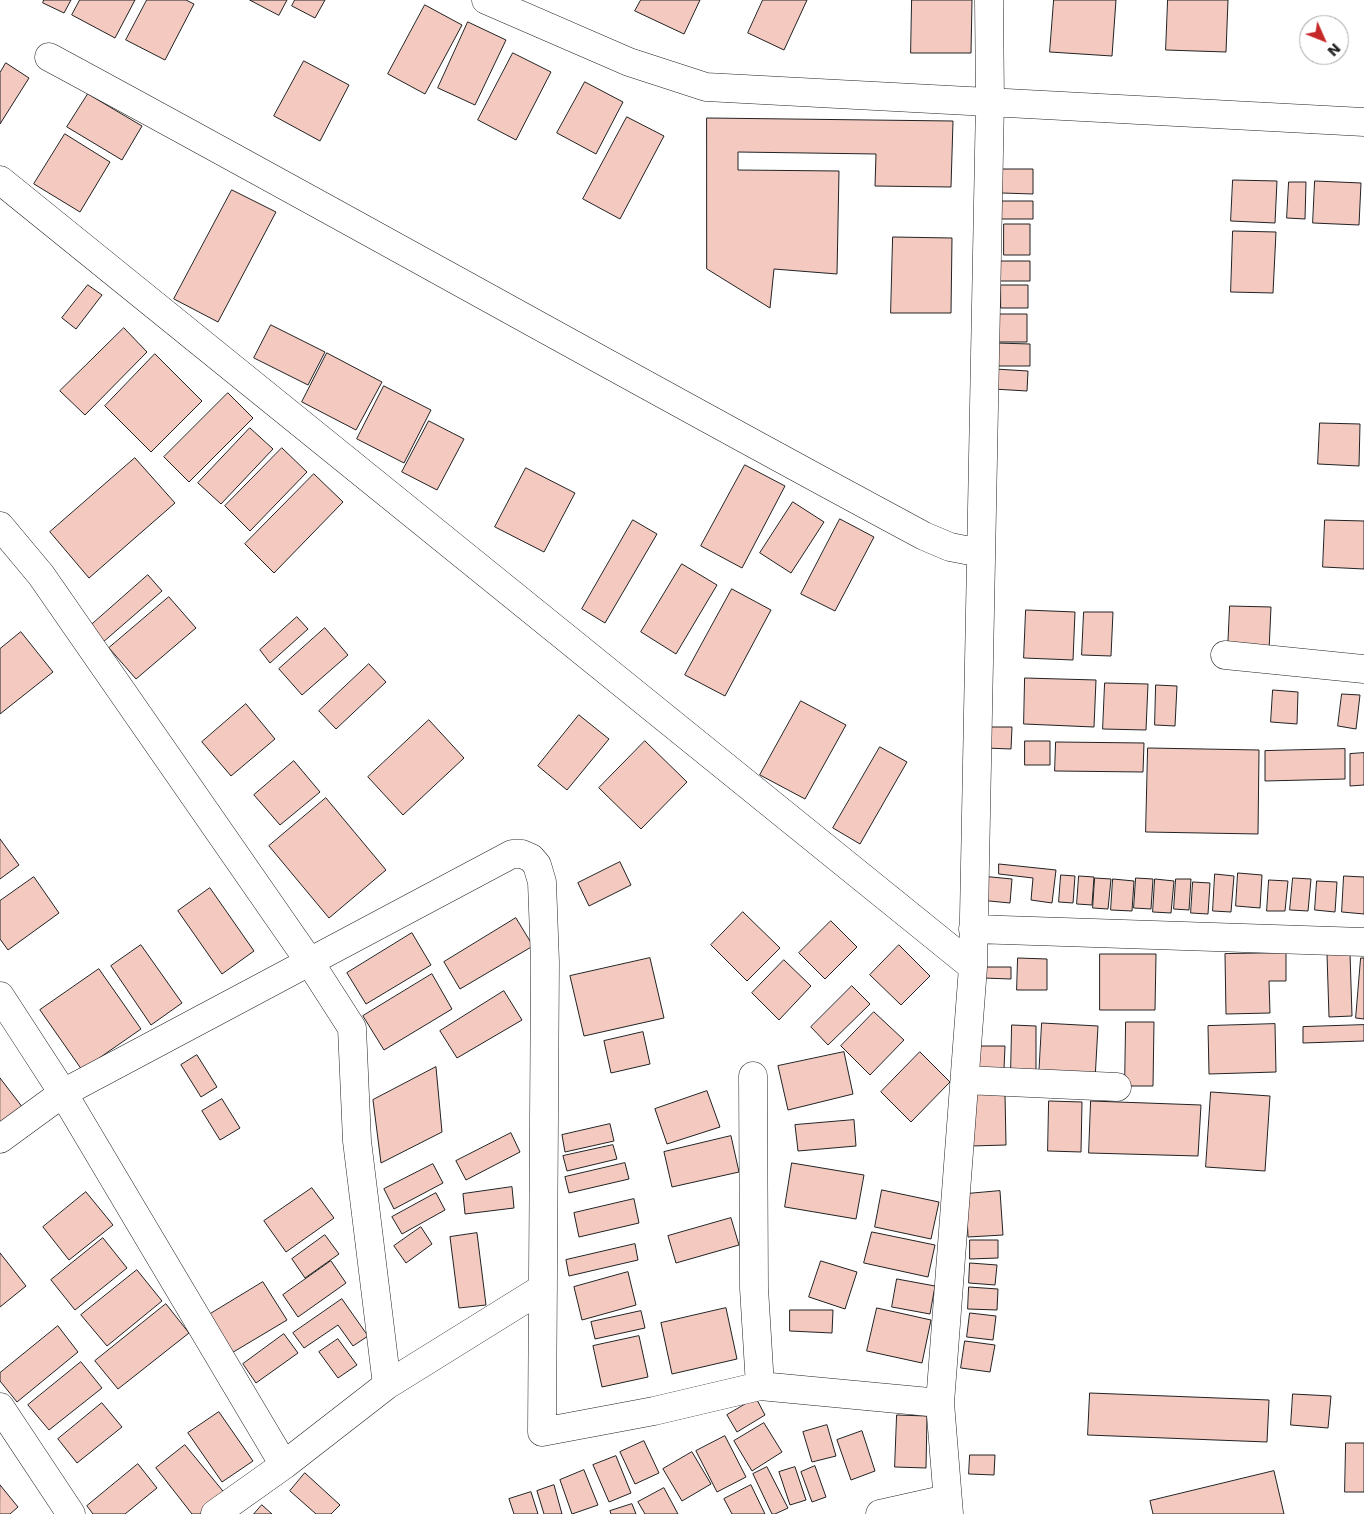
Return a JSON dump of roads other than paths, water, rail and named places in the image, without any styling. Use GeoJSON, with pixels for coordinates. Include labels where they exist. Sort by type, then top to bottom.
{"type":"FeatureCollection","features":[{"type":"Feature","properties":{"kind":"street"},"geometry":{"type":"LineString","coordinates":[[486,0],[629,62],[706,87],[1364,122]]}},
{"type":"Feature","properties":{"kind":"street"},"geometry":{"type":"LineString","coordinates":[[880,1514],[948,1506],[940,1403],[973,967],[990,101],[989,0]]}},
{"type":"Feature","properties":{"kind":"street"},"geometry":{"type":"LineString","coordinates":[[49,57],[285,184],[717,425],[924,536],[950,547],[981,553]]}},
{"type":"Feature","properties":{"kind":"street"},"geometry":{"type":"LineString","coordinates":[[0,180],[973,967]]}},
{"type":"Feature","properties":{"kind":"street"},"geometry":{"type":"LineString","coordinates":[[0,526],[41,575],[309,961],[352,1028],[357,1141],[387,1385]]}},
{"type":"Feature","properties":{"kind":"street"},"geometry":{"type":"LineString","coordinates":[[1225,655],[1364,669]]}},
{"type":"Feature","properties":{"kind":"street"},"geometry":{"type":"LineString","coordinates":[[0,1139],[63,1093],[512,854],[522,854],[532,858],[537,865],[542,882],[545,962],[542,1432],[654,1411],[760,1386],[940,1403]]}},
{"type":"Feature","properties":{"kind":"street"},"geometry":{"type":"LineString","coordinates":[[974,929],[1364,942]]}},
{"type":"Feature","properties":{"kind":"street"},"geometry":{"type":"LineString","coordinates":[[0,996],[63,1093],[284,1465]]}},
{"type":"Feature","properties":{"kind":"street"},"geometry":{"type":"LineString","coordinates":[[753,1076],[754,1288],[760,1386]]}},
{"type":"Feature","properties":{"kind":"street"},"geometry":{"type":"LineString","coordinates":[[965,1080],[1117,1087]]}},
{"type":"Feature","properties":{"kind":"street"},"geometry":{"type":"LineString","coordinates":[[215,1514],[284,1465],[387,1385],[543,1288]]}},
{"type":"Feature","properties":{"kind":"street"},"geometry":{"type":"LineString","coordinates":[[0,1407],[71,1514]]}}]}
